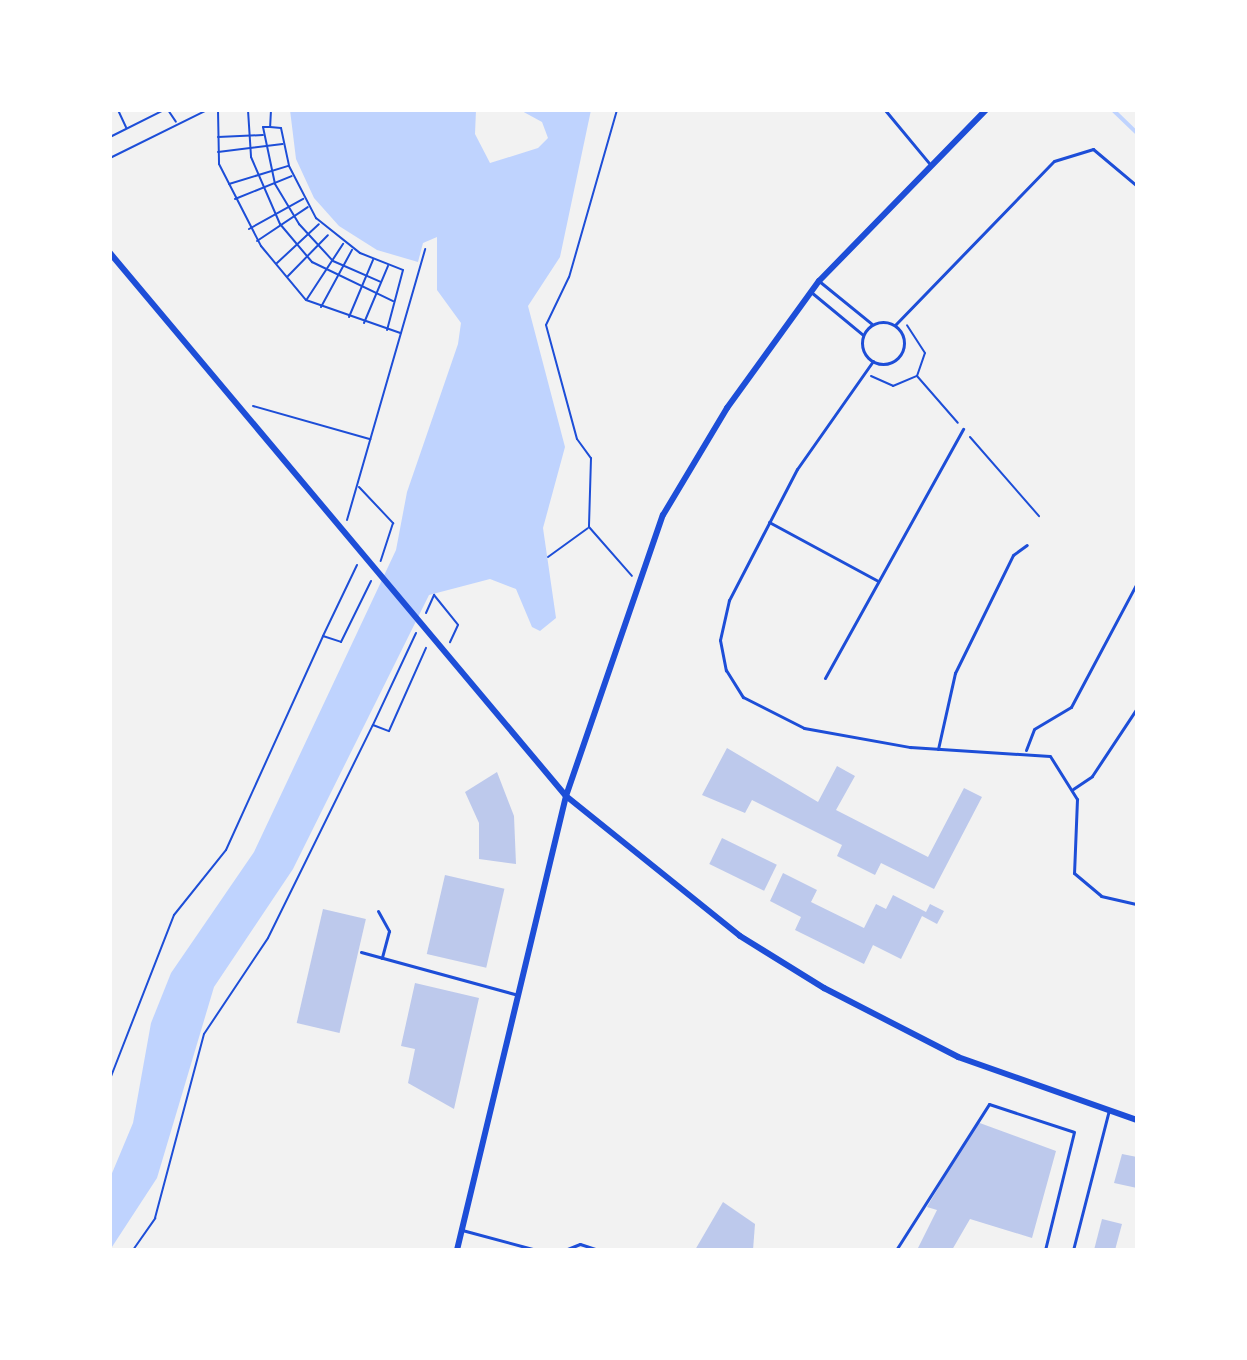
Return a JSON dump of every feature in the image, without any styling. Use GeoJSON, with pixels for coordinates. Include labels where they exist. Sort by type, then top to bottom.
{"type":"FeatureCollection","features":[{"type":"Feature","properties":{"kind":"street"},"geometry":{"type":"LineString","coordinates":[[457,1250],[566,796],[635,580],[663,515],[727,408],[819,281],[929,163],[986,110]]}},
{"type":"Feature","properties":{"kind":"street"},"geometry":{"type":"LineString","coordinates":[[110,253],[240,402],[364,557],[566,796],[740,936],[824,988],[958,1057],[1137,1120]]}},
{"type":"Feature","properties":{"kind":"lane"},"geometry":{"type":"LineString","coordinates":[[885,110],[929,163]]}},
{"type":"Feature","properties":{"kind":"lane"},"geometry":{"type":"LineString","coordinates":[[819,281],[872,324],[895,325],[1054,161],[1093,149],[1137,186]]}},
{"type":"Feature","properties":{"kind":"lane"},"geometry":{"type":"LineString","coordinates":[[811,292],[863,335],[873,361]]}},
{"type":"Feature","properties":{"kind":"lane"},"geometry":{"type":"LineString","coordinates":[[863,335],[872,324]]}},
{"type":"Feature","properties":{"kind":"lane"},"geometry":{"type":"LineString","coordinates":[[895,325],[903,339],[898,358],[873,361],[768,521],[721,622],[722,657],[735,687],[804,728],[938,749],[1026,751],[1060,764],[1073,789],[1074,873],[1101,896],[1137,904]]}},
{"type":"Feature","properties":{"kind":"lane"},"geometry":{"type":"LineString","coordinates":[[825,678],[963,429]]}},
{"type":"Feature","properties":{"kind":"lane"},"geometry":{"type":"LineString","coordinates":[[768,521],[878,581]]}},
{"type":"Feature","properties":{"kind":"lane"},"geometry":{"type":"LineString","coordinates":[[938,749],[955,673],[1013,555],[1027,545]]}},
{"type":"Feature","properties":{"kind":"lane"},"geometry":{"type":"LineString","coordinates":[[1026,751],[1034,729],[1071,707],[1137,583]]}},
{"type":"Feature","properties":{"kind":"lane"},"geometry":{"type":"LineString","coordinates":[[1073,789],[1092,776],[1137,708]]}},
{"type":"Feature","properties":{"kind":"lane"},"geometry":{"type":"LineString","coordinates":[[378,911],[389,931],[382,958]]}},
{"type":"Feature","properties":{"kind":"lane"},"geometry":{"type":"LineString","coordinates":[[361,952],[518,995]]}},
{"type":"Feature","properties":{"kind":"lane"},"geometry":{"type":"LineString","coordinates":[[896,1250],[989,1104],[1074,1132],[1045,1250]]}},
{"type":"Feature","properties":{"kind":"lane"},"geometry":{"type":"LineString","coordinates":[[1073,1250],[1109,1110]]}},
{"type":"Feature","properties":{"kind":"lane"},"geometry":{"type":"LineString","coordinates":[[462,1230],[536,1250]]}},
{"type":"Feature","properties":{"kind":"lane"},"geometry":{"type":"LineString","coordinates":[[565,1250],[580,1244],[598,1250]]}},
{"type":"Feature","properties":{"kind":"path"},"geometry":{"type":"LineString","coordinates":[[118,110],[127,128]]}},
{"type":"Feature","properties":{"kind":"path"},"geometry":{"type":"LineString","coordinates":[[110,137],[166,110],[178,124]]}},
{"type":"Feature","properties":{"kind":"path"},"geometry":{"type":"LineString","coordinates":[[110,158],[207,110]]}},
{"type":"Feature","properties":{"kind":"path"},"geometry":{"type":"LineString","coordinates":[[218,110],[218,152],[227,185],[249,230],[275,264],[306,300],[320,308],[363,324],[400,333]]}},
{"type":"Feature","properties":{"kind":"path"},"geometry":{"type":"LineString","coordinates":[[248,110],[250,148],[262,187],[280,224],[307,256],[337,279],[394,301]]}},
{"type":"Feature","properties":{"kind":"path"},"geometry":{"type":"LineString","coordinates":[[270,127],[271,110]]}},
{"type":"Feature","properties":{"kind":"path"},"geometry":{"type":"LineString","coordinates":[[617,110],[569,277],[546,325],[577,439],[591,458],[589,527],[635,580]]}},
{"type":"Feature","properties":{"kind":"path"},"geometry":{"type":"LineString","coordinates":[[381,282],[333,261],[308,234],[275,184],[263,127],[281,128],[293,176],[329,234],[373,259],[403,270],[387,330]]}},
{"type":"Feature","properties":{"kind":"path"},"geometry":{"type":"LineString","coordinates":[[217,137],[264,135]]}},
{"type":"Feature","properties":{"kind":"path"},"geometry":{"type":"LineString","coordinates":[[218,152],[285,144]]}},
{"type":"Feature","properties":{"kind":"path"},"geometry":{"type":"LineString","coordinates":[[227,185],[289,166]]}},
{"type":"Feature","properties":{"kind":"path"},"geometry":{"type":"LineString","coordinates":[[233,200],[293,176]]}},
{"type":"Feature","properties":{"kind":"path"},"geometry":{"type":"LineString","coordinates":[[249,230],[304,198]]}},
{"type":"Feature","properties":{"kind":"path"},"geometry":{"type":"LineString","coordinates":[[257,241],[309,206]]}},
{"type":"Feature","properties":{"kind":"path"},"geometry":{"type":"LineString","coordinates":[[275,264],[320,223]]}},
{"type":"Feature","properties":{"kind":"path"},"geometry":{"type":"LineString","coordinates":[[287,277],[329,234]]}},
{"type":"Feature","properties":{"kind":"path"},"geometry":{"type":"LineString","coordinates":[[306,300],[344,243]]}},
{"type":"Feature","properties":{"kind":"path"},"geometry":{"type":"LineString","coordinates":[[320,308],[353,249]]}},
{"type":"Feature","properties":{"kind":"path"},"geometry":{"type":"LineString","coordinates":[[339,526],[358,486],[425,249]]}},
{"type":"Feature","properties":{"kind":"path"},"geometry":{"type":"LineString","coordinates":[[348,319],[373,259]]}},
{"type":"Feature","properties":{"kind":"path"},"geometry":{"type":"LineString","coordinates":[[363,324],[389,265]]}},
{"type":"Feature","properties":{"kind":"path"},"geometry":{"type":"LineString","coordinates":[[901,319],[923,344],[917,376]]}},
{"type":"Feature","properties":{"kind":"path"},"geometry":{"type":"LineString","coordinates":[[866,371],[893,386],[917,376]]}},
{"type":"Feature","properties":{"kind":"path"},"geometry":{"type":"LineString","coordinates":[[917,376],[1039,516]]}},
{"type":"Feature","properties":{"kind":"path"},"geometry":{"type":"LineString","coordinates":[[240,402],[371,439]]}},
{"type":"Feature","properties":{"kind":"path"},"geometry":{"type":"LineString","coordinates":[[323,636],[341,642],[393,523],[358,486]]}},
{"type":"Feature","properties":{"kind":"path"},"geometry":{"type":"LineString","coordinates":[[548,557],[589,527]]}},
{"type":"Feature","properties":{"kind":"path"},"geometry":{"type":"LineString","coordinates":[[110,1079],[168,928],[226,850],[323,636],[364,557]]}},
{"type":"Feature","properties":{"kind":"path"},"geometry":{"type":"LineString","coordinates":[[133,1250],[155,1218],[204,1034],[268,938],[434,595],[458,625],[445,652]]}},
{"type":"Feature","properties":{"kind":"path"},"geometry":{"type":"LineString","coordinates":[[373,725],[389,731],[429,633]]}},
{"type":"Feature","properties":{"kind":"water"},"geometry":{"type":"Polygon","coordinates":[[[290,110],[476,110],[475,134],[490,163],[538,148],[548,138],[542,122],[520,110],[591,110],[560,257],[528,306],[565,447],[543,528],[556,618],[540,631],[532,627],[516,589],[490,579],[429,595],[293,869],[214,987],[157,1178],[110,1250],[110,1178],[133,1123],[151,1023],[171,973],[254,852],[396,550],[407,492],[458,344],[461,323],[437,290],[437,237],[423,243],[418,262],[377,250],[339,226],[314,198],[296,159],[290,110]]]}},
{"type":"Feature","properties":{"kind":"building"},"geometry":{"type":"Polygon","coordinates":[[[727,748],[818,802],[837,766],[855,776],[836,810],[928,857],[964,788],[982,797],[934,889],[881,863],[875,875],[837,856],[842,845],[752,800],[745,813],[702,795],[727,748]]]}},
{"type":"Feature","properties":{"kind":"building"},"geometry":{"type":"Polygon","coordinates":[[[497,772],[514,816],[516,864],[479,859],[479,823],[465,792],[497,772]]]}},
{"type":"Feature","properties":{"kind":"building"},"geometry":{"type":"Polygon","coordinates":[[[722,838],[777,865],[764,891],[709,864],[722,838]]]}},
{"type":"Feature","properties":{"kind":"building"},"geometry":{"type":"Polygon","coordinates":[[[783,873],[817,890],[811,902],[864,928],[876,904],[886,909],[893,895],[926,912],[930,904],[944,911],[937,924],[922,916],[901,959],[873,945],[864,964],[795,930],[801,917],[770,901],[783,873]]]}},
{"type":"Feature","properties":{"kind":"building"},"geometry":{"type":"Polygon","coordinates":[[[445,875],[504,889],[486,968],[427,954],[445,875]]]}},
{"type":"Feature","properties":{"kind":"building"},"geometry":{"type":"Polygon","coordinates":[[[323,909],[366,919],[340,1033],[297,1023],[323,909]]]}},
{"type":"Feature","properties":{"kind":"building"},"geometry":{"type":"Polygon","coordinates":[[[415,983],[479,998],[454,1109],[408,1083],[415,1049],[401,1046],[415,983]]]}},
{"type":"Feature","properties":{"kind":"building"},"geometry":{"type":"Polygon","coordinates":[[[977,1122],[1056,1151],[1032,1238],[970,1219],[952,1250],[917,1250],[937,1210],[927,1207],[977,1122]]]}},
{"type":"Feature","properties":{"kind":"building"},"geometry":{"type":"Polygon","coordinates":[[[1122,1154],[1137,1157],[1137,1188],[1114,1183],[1122,1154]]]}},
{"type":"Feature","properties":{"kind":"building"},"geometry":{"type":"Polygon","coordinates":[[[723,1202],[755,1224],[753,1250],[695,1250],[723,1202]]]}},
{"type":"Feature","properties":{"kind":"building"},"geometry":{"type":"Polygon","coordinates":[[[1102,1219],[1122,1224],[1115,1250],[1094,1250],[1102,1219]]]}},
{"type":"Feature","properties":{"kind":"waterway"},"geometry":{"type":"LineString","coordinates":[[1113,110],[1137,133]]}}]}
